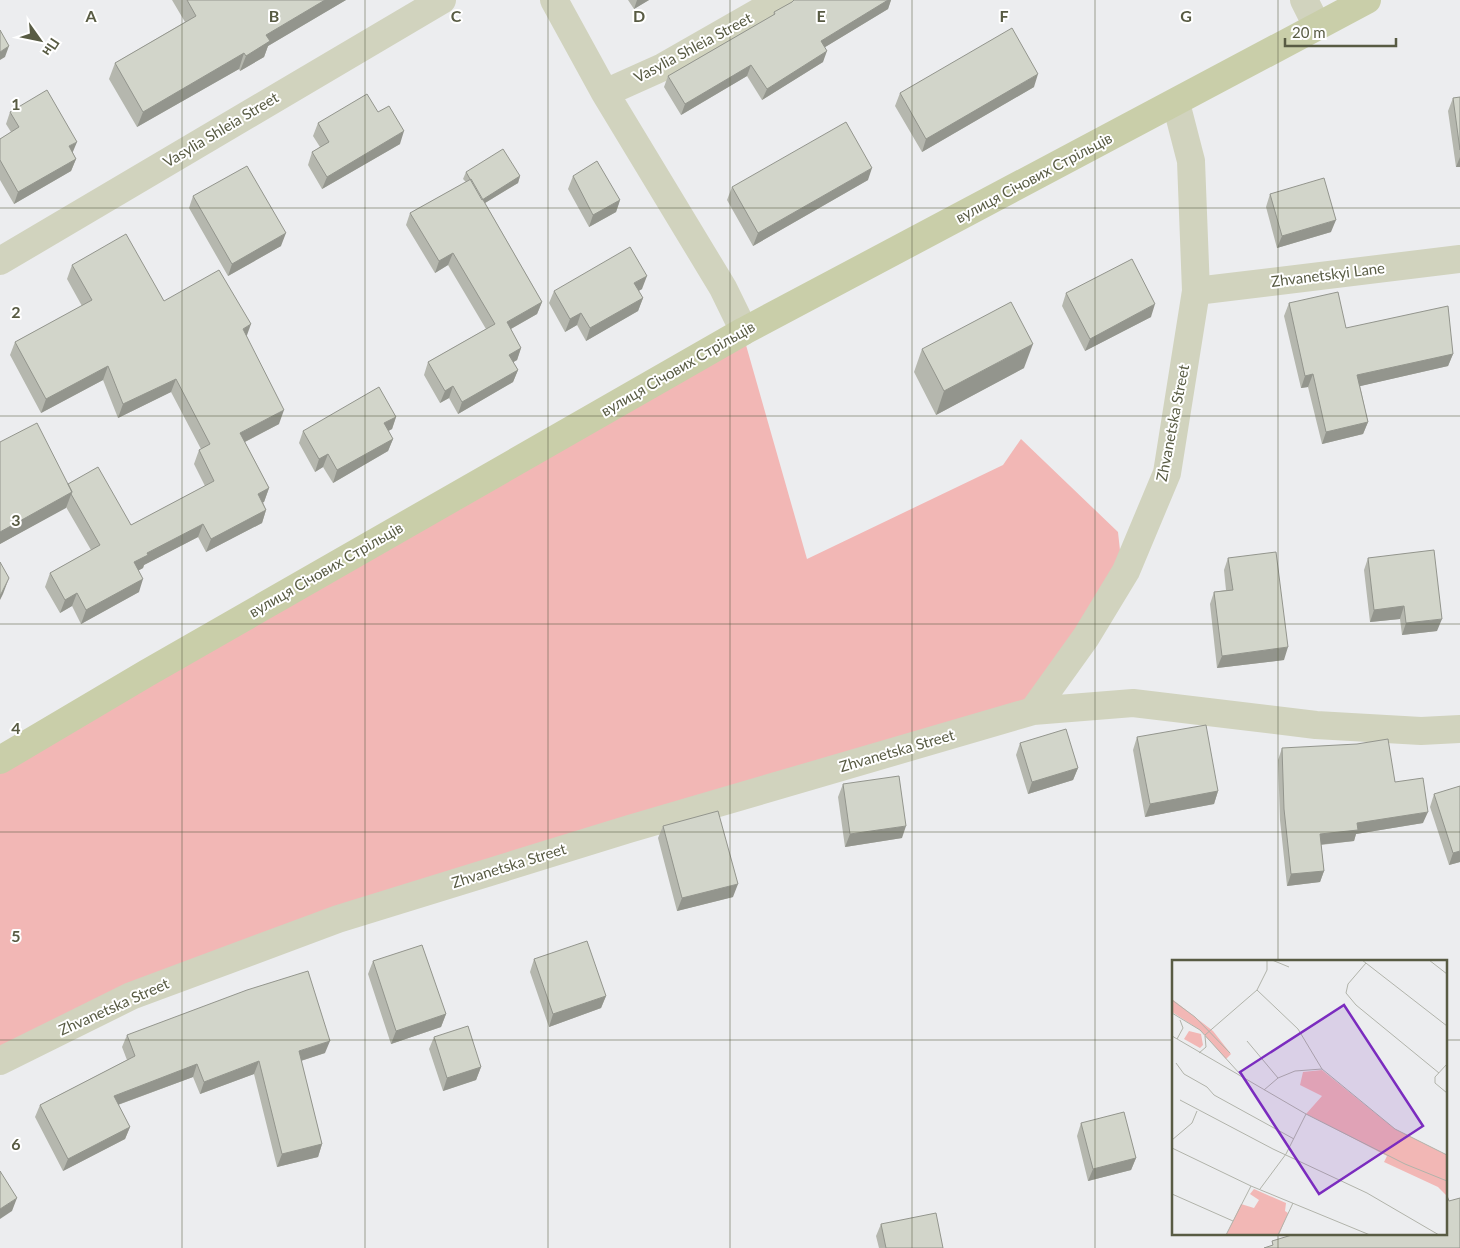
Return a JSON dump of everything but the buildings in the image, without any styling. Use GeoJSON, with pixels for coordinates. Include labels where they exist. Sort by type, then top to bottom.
{"type":"FeatureCollection","features":[{"type":"Feature","properties":{"kind":"main road","name":"вулиця Січових Стрільців"},"geometry":{"type":"LineString","coordinates":[[0,760],[147,673],[744,331],[1359,4],[1388,0]]}},
{"type":"Feature","properties":{"kind":"street","name":"Vasylia Shleia Street"},"geometry":{"type":"LineString","coordinates":[[0,261],[442,0]]}},
{"type":"Feature","properties":{"kind":"street"},"geometry":{"type":"LineString","coordinates":[[554,0],[604,92],[722,288],[744,331]]}},
{"type":"Feature","properties":{"kind":"street","name":"Vasylia Shleia Street"},"geometry":{"type":"LineString","coordinates":[[604,92],[663,67],[780,0]]}},
{"type":"Feature","properties":{"kind":"street"},"geometry":{"type":"LineString","coordinates":[[1304,0],[1317,26]]}},
{"type":"Feature","properties":{"kind":"street","name":"Zhvanetska Street"},"geometry":{"type":"LineString","coordinates":[[1033,711],[1086,637],[1126,571],[1166,473],[1196,291],[1191,161],[1176,103]]}},
{"type":"Feature","properties":{"kind":"street","name":"Zhvanetskyi Lane"},"geometry":{"type":"LineString","coordinates":[[1196,291],[1460,259]]}},
{"type":"Feature","properties":{"kind":"street","name":"Zhvanetska Street"},"geometry":{"type":"LineString","coordinates":[[0,1061],[131,996],[338,919],[629,829],[1033,711],[1133,703],[1316,725],[1421,731],[1460,729]]}},
{"type":"Feature","properties":{"kind":"shaded area"},"geometry":{"type":"Polygon","coordinates":[[[742,331],[807,559],[1003,465],[1021,439],[1118,532],[1122,569],[1032,710],[337,917],[0,1060],[0,759],[742,331]]]}}]}
